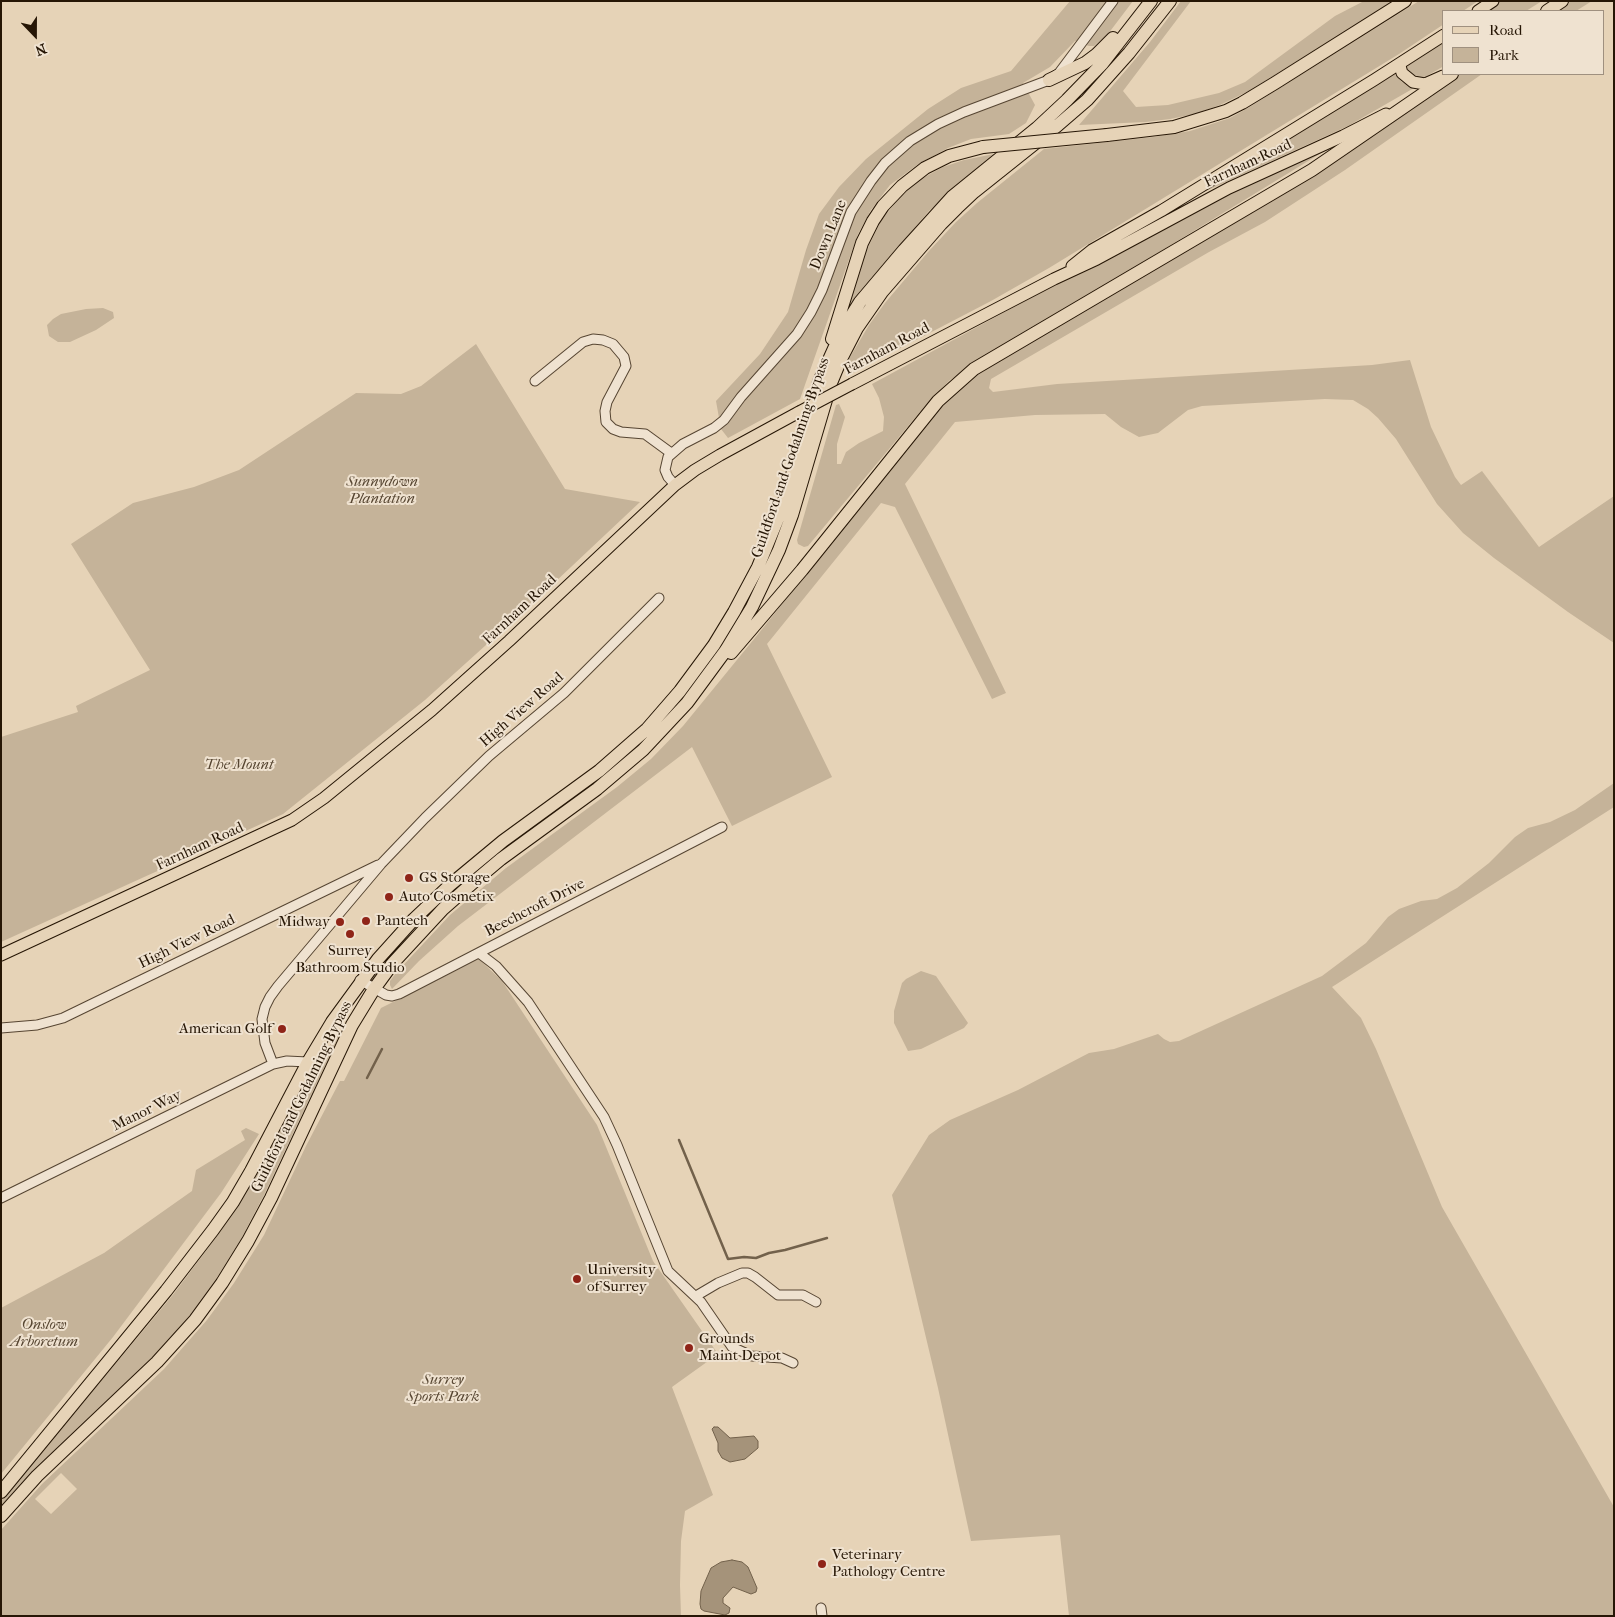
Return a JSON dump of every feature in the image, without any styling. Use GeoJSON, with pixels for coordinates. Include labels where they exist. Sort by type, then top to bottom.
{"type":"FeatureCollection","features":[{"type":"Feature","properties":{"kind":"highway"},"geometry":{"type":"LineString","coordinates":[[1049,80],[1074,70],[1097,54],[1146,1]]}},
{"type":"Feature","properties":{"kind":"highway","name":"Guildford and Godalming Bypass"},"geometry":{"type":"LineString","coordinates":[[1,1492],[214,1230],[251,1171],[308,1062],[360,980],[396,938],[450,885],[503,841],[599,771],[642,733],[680,691],[714,645],[734,612],[768,544],[794,469],[819,382],[831,352],[850,317],[870,289],[952,198],[1037,128],[1067,100],[1102,64],[1151,1]]}},
{"type":"Feature","properties":{"kind":"highway","name":"Guildford and Godalming Bypass"},"geometry":{"type":"LineString","coordinates":[[1,1516],[37,1476],[157,1362],[195,1320],[222,1283],[248,1241],[271,1198],[343,1043],[374,989],[414,939],[443,909],[501,859],[621,770],[675,717],[698,688],[735,636],[774,562],[792,515],[831,383],[850,338],[868,312],[910,259],[957,208],[1087,100],[1129,53],[1170,1]]}},
{"type":"Feature","properties":{"kind":"highway"},"geometry":{"type":"LineString","coordinates":[[819,382],[862,243],[878,214],[902,186],[925,168],[949,156],[983,147],[1108,135],[1174,126],[1226,110],[1258,93],[1405,1]]}},
{"type":"Feature","properties":{"kind":"highway"},"geometry":{"type":"LineString","coordinates":[[1548,10],[1562,1]]}},
{"type":"Feature","properties":{"kind":"highway"},"geometry":{"type":"LineString","coordinates":[[698,688],[767,612],[938,401],[974,369],[1305,174],[1374,129],[1449,75]]}},
{"type":"Feature","properties":{"kind":"main road"},"geometry":{"type":"LineString","coordinates":[[1480,10],[1493,1]]}},
{"type":"Feature","properties":{"kind":"main road","name":"Farnham Road"},"geometry":{"type":"LineString","coordinates":[[1054,279],[1092,250],[1161,211],[1442,36]]}},
{"type":"Feature","properties":{"kind":"main road"},"geometry":{"type":"LineString","coordinates":[[1402,62],[1400,70],[1403,76],[1419,84],[1431,82],[1448,75]]}},
{"type":"Feature","properties":{"kind":"main road","name":"Farnham Road"},"geometry":{"type":"LineString","coordinates":[[1,955],[292,820],[324,798],[465,680],[608,549],[674,485],[695,470],[852,384],[1054,279],[1097,259],[1229,188],[1359,128],[1428,90]]}},
{"type":"Feature","properties":{"kind":"street","name":"Down Lane"},"geometry":{"type":"LineString","coordinates":[[671,453],[682,444],[714,428],[724,420],[741,397],[797,334],[822,290],[851,212],[871,181],[892,156],[920,134],[949,118],[1049,80],[1064,67],[1113,1]]}},
{"type":"Feature","properties":{"kind":"street"},"geometry":{"type":"LineString","coordinates":[[535,381],[583,342],[593,339],[613,344],[624,357],[626,366],[607,402],[605,411],[606,422],[613,429],[621,432],[646,434],[671,453],[666,460],[665,470],[674,485]]}},
{"type":"Feature","properties":{"kind":"street","name":"High View Road"},"geometry":{"type":"LineString","coordinates":[[273,1064],[262,1030],[264,1013],[270,997],[355,894],[381,864],[457,786],[564,693],[659,598]]}},
{"type":"Feature","properties":{"kind":"street","name":"Beechcroft Drive"},"geometry":{"type":"LineString","coordinates":[[360,980],[386,995],[399,994],[722,827]]}},
{"type":"Feature","properties":{"kind":"street","name":"High View Road"},"geometry":{"type":"LineString","coordinates":[[1,1028],[38,1025],[63,1018],[381,864]]}},
{"type":"Feature","properties":{"kind":"street"},"geometry":{"type":"LineString","coordinates":[[346,881],[351,885],[355,894]]}},
{"type":"Feature","properties":{"kind":"street"},"geometry":{"type":"LineString","coordinates":[[479,953],[496,966],[528,1002],[599,1109],[617,1145],[665,1267],[672,1276],[696,1296],[732,1347],[752,1356],[782,1358],[793,1363]]}},
{"type":"Feature","properties":{"kind":"street","name":"Manor Way"},"geometry":{"type":"LineString","coordinates":[[1,1198],[273,1064],[288,1061],[308,1062]]}},
{"type":"Feature","properties":{"kind":"street"},"geometry":{"type":"LineString","coordinates":[[696,1296],[718,1283],[742,1273],[748,1273],[778,1295],[803,1295],[816,1302]]}},
{"type":"Feature","properties":{"kind":"green space"},"geometry":{"type":"Polygon","coordinates":[[[1070,1],[1133,1],[1108,34],[1094,46],[1075,41],[1050,67],[1023,83],[1035,105],[1026,123],[1009,134],[971,139],[948,148],[917,165],[890,185],[871,210],[858,234],[800,399],[728,438],[721,429],[716,401],[760,354],[788,312],[806,250],[819,214],[839,187],[866,159],[928,109],[961,88],[1011,71],[1070,1]]]}},
{"type":"Feature","properties":{"kind":"green space"},"geometry":{"type":"Polygon","coordinates":[[[1181,1],[1191,1],[1123,91],[1136,107],[1168,105],[1219,93],[1245,82],[1335,16],[1364,1],[1394,1],[1249,91],[1220,105],[1195,114],[1170,119],[1079,125],[1150,42],[1181,1]]]}},
{"type":"Feature","properties":{"kind":"green space"},"geometry":{"type":"Polygon","coordinates":[[[1419,1],[1478,1],[1464,10],[1442,10],[1442,25],[1399,54],[1049,268],[991,301],[847,376],[846,364],[869,325],[928,252],[977,203],[1044,149],[1190,131],[1230,118],[1419,1]]]}},
{"type":"Feature","properties":{"kind":"green space"},"geometry":{"type":"Polygon","coordinates":[[[1499,1],[1542,1],[1528,10],[1486,10],[1499,1]]]}},
{"type":"Feature","properties":{"kind":"green space"},"geometry":{"type":"Polygon","coordinates":[[[1569,1],[1592,1],[1578,10],[1555,10],[1569,1]]]}},
{"type":"Feature","properties":{"kind":"green space"},"geometry":{"type":"Polygon","coordinates":[[[1442,40],[1442,67],[1425,77],[1414,77],[1407,73],[1405,65],[1442,40]]]}},
{"type":"Feature","properties":{"kind":"green space"},"geometry":{"type":"Polygon","coordinates":[[[1394,73],[1402,82],[1414,86],[1414,88],[1348,126],[1204,192],[1095,253],[1394,73]]]}},
{"type":"Feature","properties":{"kind":"green space"},"geometry":{"type":"Polygon","coordinates":[[[1459,75],[1481,75],[1345,170],[1265,222],[1209,252],[991,379],[989,388],[993,392],[1057,384],[1372,365],[1410,360],[1431,427],[1455,477],[1461,485],[1482,471],[1539,547],[1614,496],[1614,643],[1568,612],[1463,533],[1437,504],[1396,439],[1378,418],[1353,400],[1325,399],[1202,406],[1188,410],[1158,433],[1139,437],[1121,427],[1105,414],[1035,415],[955,422],[905,484],[1006,693],[992,699],[895,507],[881,503],[767,644],[832,777],[732,826],[692,747],[458,926],[419,961],[392,989],[390,981],[396,973],[450,915],[506,868],[617,787],[651,759],[683,726],[918,433],[968,379],[1363,140],[1459,75]]]}},
{"type":"Feature","properties":{"kind":"green space"},"geometry":{"type":"Polygon","coordinates":[[[1336,144],[950,380],[925,406],[808,546],[804,547],[798,544],[797,540],[836,405],[839,404],[845,417],[837,444],[837,464],[841,464],[846,452],[883,431],[884,417],[879,398],[872,384],[1204,204],[1336,144]]]}},
{"type":"Feature","properties":{"kind":"green space"},"geometry":{"type":"Polygon","coordinates":[[[994,154],[929,211],[860,291],[845,312],[860,264],[882,219],[903,194],[921,179],[943,167],[964,160],[994,154]]]}},
{"type":"Feature","properties":{"kind":"green space"},"geometry":{"type":"Polygon","coordinates":[[[103,308],[113,312],[114,318],[96,330],[70,342],[58,342],[49,336],[47,325],[61,314],[103,308]]]}},
{"type":"Feature","properties":{"kind":"green space"},"geometry":{"type":"Polygon","coordinates":[[[476,344],[565,489],[640,502],[537,599],[425,700],[283,814],[1,942],[1,737],[78,712],[76,706],[150,670],[71,544],[133,503],[194,487],[239,470],[356,393],[401,394],[421,386],[476,344]]]}},
{"type":"Feature","properties":{"kind":"green space"},"geometry":{"type":"Polygon","coordinates":[[[1614,783],[1614,807],[1332,987],[1361,1018],[1376,1049],[1442,1207],[1614,1507],[1614,1616],[1069,1616],[1060,1535],[971,1541],[938,1388],[892,1195],[929,1135],[950,1120],[1018,1090],[1089,1053],[1114,1049],[1158,1034],[1170,1042],[1179,1041],[1322,976],[1366,943],[1388,917],[1399,909],[1421,901],[1437,899],[1457,888],[1489,863],[1515,837],[1528,828],[1550,822],[1575,810],[1614,783]]]}},
{"type":"Feature","properties":{"kind":"green space","name":"Surrey Sports Park"},"geometry":{"type":"Polygon","coordinates":[[[479,959],[502,981],[597,1125],[653,1261],[718,1354],[672,1387],[713,1495],[685,1511],[681,1541],[681,1616],[1,1616],[1,1530],[42,1484],[164,1369],[207,1320],[234,1283],[264,1235],[306,1146],[340,1081],[344,1081],[381,1008],[479,959]],[[61,1473],[35,1499],[51,1514],[77,1489],[61,1473]]]}},
{"type":"Feature","properties":{"kind":"green space"},"geometry":{"type":"Polygon","coordinates":[[[921,971],[936,976],[968,1023],[964,1028],[921,1049],[908,1051],[894,1023],[894,1011],[902,983],[921,971]]]}},
{"type":"Feature","properties":{"kind":"green space"},"geometry":{"type":"Polygon","coordinates":[[[337,1034],[339,1036],[264,1195],[241,1239],[216,1279],[190,1315],[153,1357],[1,1508],[1,1501],[172,1296],[218,1235],[257,1174],[300,1090],[337,1034]]]}},
{"type":"Feature","properties":{"kind":"green space","name":"Onslow Arboretum"},"geometry":{"type":"Polygon","coordinates":[[[246,1128],[259,1134],[221,1193],[113,1337],[1,1474],[1,1308],[104,1253],[192,1191],[196,1170],[245,1140],[241,1131],[246,1128]]]}},
{"type":"Feature","properties":{"kind":"shaded area"},"geometry":{"type":"Polygon","coordinates":[[[718,1427],[730,1438],[754,1436],[758,1441],[758,1448],[745,1459],[730,1462],[722,1458],[718,1451],[718,1443],[712,1429],[718,1427]]]}},
{"type":"Feature","properties":{"kind":"shaded area"},"geometry":{"type":"Polygon","coordinates":[[[732,1560],[742,1562],[748,1567],[757,1588],[756,1592],[751,1594],[733,1587],[723,1598],[723,1603],[730,1608],[729,1613],[725,1615],[704,1611],[701,1609],[700,1604],[701,1591],[711,1568],[721,1562],[732,1560]]]}},
{"type":"Feature","properties":{"kind":"waterway"},"geometry":{"type":"LineString","coordinates":[[367,1078],[382,1049]]}},
{"type":"Feature","properties":{"kind":"waterway"},"geometry":{"type":"LineString","coordinates":[[679,1140],[728,1259],[756,1258],[827,1238]]}},
{"type":"Feature","properties":{"kind":"place","name":"GS Storage"},"geometry":{"type":"Point","coordinates":[409,878]}},
{"type":"Feature","properties":{"kind":"place","name":"Auto Cosmetix"},"geometry":{"type":"Point","coordinates":[389,897]}},
{"type":"Feature","properties":{"kind":"place","name":"Pantech"},"geometry":{"type":"Point","coordinates":[366,921]}},
{"type":"Feature","properties":{"kind":"place","name":"Midway"},"geometry":{"type":"Point","coordinates":[340,922]}},
{"type":"Feature","properties":{"kind":"place","name":"Surrey Bathroom Studio"},"geometry":{"type":"Point","coordinates":[350,934]}},
{"type":"Feature","properties":{"kind":"place","name":"American Golf"},"geometry":{"type":"Point","coordinates":[282,1029]}},
{"type":"Feature","properties":{"kind":"place","name":"University of Surrey"},"geometry":{"type":"Point","coordinates":[577,1279]}},
{"type":"Feature","properties":{"kind":"place","name":"Grounds Maint Depot"},"geometry":{"type":"Point","coordinates":[689,1348]}},
{"type":"Feature","properties":{"kind":"place","name":"Veterinary Pathology Centre"},"geometry":{"type":"Point","coordinates":[822,1564]}},
{"type":"Feature","properties":{"kind":"park label","name":"Sunnydown Plantation"},"geometry":{"type":"Point","coordinates":[382,490]}},
{"type":"Feature","properties":{"kind":"park label","name":"The Mount"},"geometry":{"type":"Point","coordinates":[239,765]}}]}
